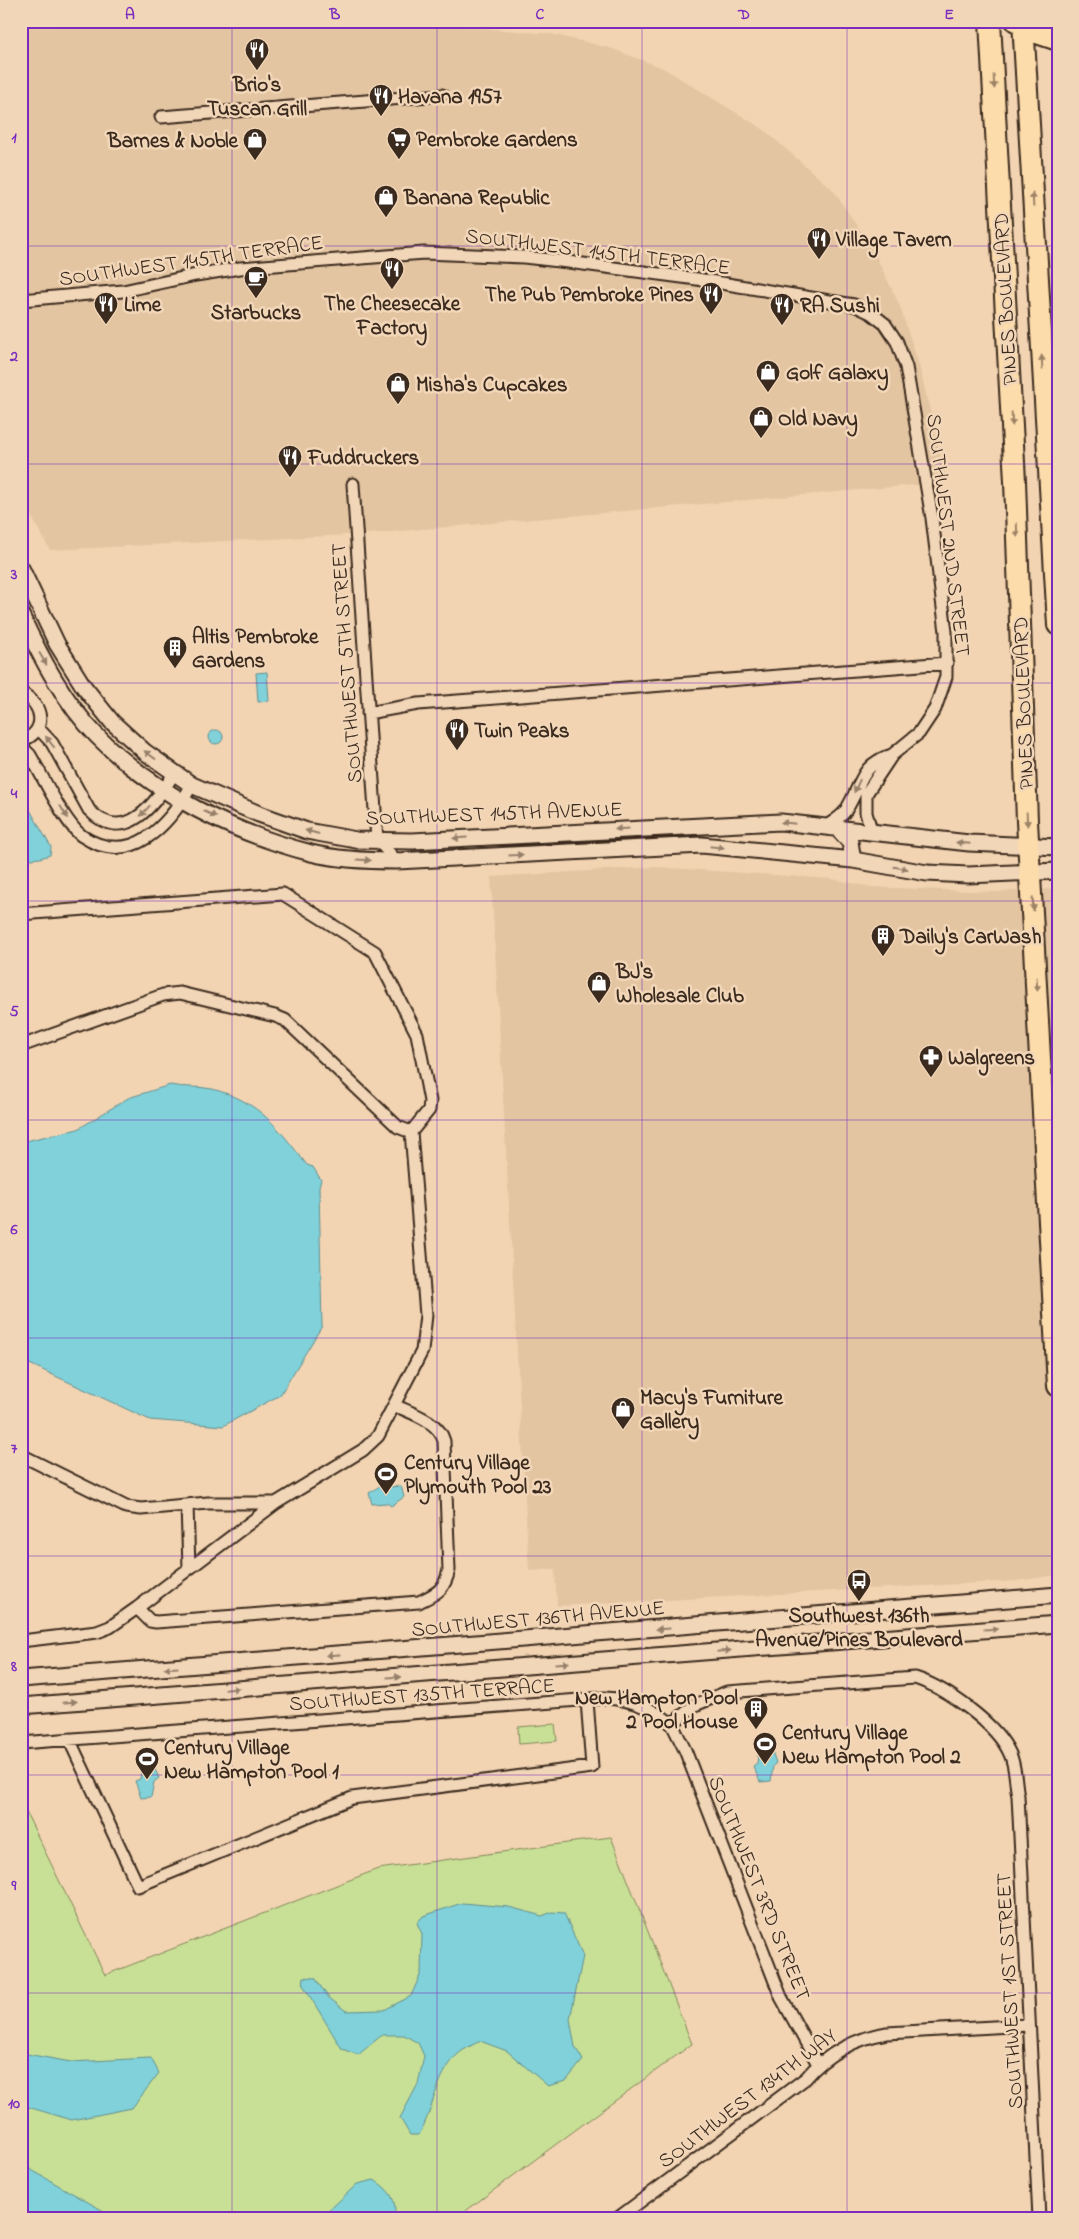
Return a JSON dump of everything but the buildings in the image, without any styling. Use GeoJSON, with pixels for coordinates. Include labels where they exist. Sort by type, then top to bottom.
{"type":"FeatureCollection","features":[{"type":"Feature","properties":{"kind":"highway"},"geometry":{"type":"LineString","coordinates":[[1020,23],[1058,40]]}},
{"type":"Feature","properties":{"kind":"highway","name":"PINES BOULEVARD"},"geometry":{"type":"LineString","coordinates":[[1020,23],[1058,625]]}},
{"type":"Feature","properties":{"kind":"highway","name":"PINES BOULEVARD"},"geometry":{"type":"LineString","coordinates":[[988,25],[1015,481],[1029,846],[1045,1145],[1052,1196],[1058,1386]]}},
{"type":"Feature","properties":{"kind":"highway"},"geometry":{"type":"LineString","coordinates":[[1045,1145],[1058,1169]]}},
{"type":"Feature","properties":{"kind":"street"},"geometry":{"type":"LineString","coordinates":[[161,117],[442,95]]}},
{"type":"Feature","properties":{"kind":"street","name":"SOUTHWEST 145TH TERRACE"},"geometry":{"type":"LineString","coordinates":[[21,300],[123,291],[196,275],[287,263],[424,253],[467,253],[524,257],[690,278],[854,305],[871,313]]}},
{"type":"Feature","properties":{"kind":"street","name":"SOUTHWEST 2ND STREET"},"geometry":{"type":"LineString","coordinates":[[832,828],[846,810],[861,777],[873,764],[892,755],[919,733],[926,724],[946,677],[946,632],[932,518],[906,367],[898,342],[886,324],[871,313]]}},
{"type":"Feature","properties":{"kind":"street","name":"SOUTHWEST 5TH STREET"},"geometry":{"type":"LineString","coordinates":[[353,484],[377,840]]}},
{"type":"Feature","properties":{"kind":"street","name":"SOUTHWEST 145TH AVENUE"},"geometry":{"type":"LineString","coordinates":[[21,568],[57,644],[84,687],[112,722],[145,752],[192,785],[259,814],[307,831],[340,838],[412,841],[781,822],[969,843],[1058,847]]}},
{"type":"Feature","properties":{"kind":"street","name":"SOUTHWEST 145TH AVENUE"},"geometry":{"type":"LineString","coordinates":[[21,615],[39,653],[67,698],[97,736],[134,768],[183,802],[255,835],[312,853],[362,861],[397,861],[702,845],[853,860],[926,873],[968,874],[1058,871]]}},
{"type":"Feature","properties":{"kind":"street"},"geometry":{"type":"LineString","coordinates":[[368,713],[418,704],[947,663]]}},
{"type":"Feature","properties":{"kind":"street"},"geometry":{"type":"LineString","coordinates":[[21,693],[30,698],[38,708],[40,719],[38,728],[32,735],[21,741]]}},
{"type":"Feature","properties":{"kind":"street"},"geometry":{"type":"LineString","coordinates":[[38,728],[52,743],[89,810],[97,818],[108,823],[129,822],[140,817],[164,789],[174,772]]}},
{"type":"Feature","properties":{"kind":"street"},"geometry":{"type":"LineString","coordinates":[[21,746],[30,755],[70,822],[82,836],[112,847],[144,841],[170,819],[183,802],[192,785]]}},
{"type":"Feature","properties":{"kind":"street","name":"SOUTHWEST 2ND STREET"},"geometry":{"type":"LineString","coordinates":[[872,833],[866,813],[866,794],[892,755]]}},
{"type":"Feature","properties":{"kind":"street"},"geometry":{"type":"LineString","coordinates":[[832,828],[850,842],[853,860]]}},
{"type":"Feature","properties":{"kind":"street"},"geometry":{"type":"LineString","coordinates":[[377,840],[397,861]]}},
{"type":"Feature","properties":{"kind":"street"},"geometry":{"type":"LineString","coordinates":[[21,914],[283,894],[375,952],[417,1034],[430,1101],[429,1110],[411,1132],[426,1315],[425,1336],[422,1351],[378,1436],[363,1450],[276,1503],[110,1627],[97,1632],[21,1641]]}},
{"type":"Feature","properties":{"kind":"street"},"geometry":{"type":"LineString","coordinates":[[21,1046],[163,995],[180,993],[275,1016],[284,1020],[398,1127],[411,1132]]}},
{"type":"Feature","properties":{"kind":"street"},"geometry":{"type":"LineString","coordinates":[[137,1608],[150,1621],[156,1622],[419,1602],[441,1590],[446,1583],[449,1570],[444,1441],[442,1434],[431,1423],[394,1405]]}},
{"type":"Feature","properties":{"kind":"street"},"geometry":{"type":"LineString","coordinates":[[21,1455],[126,1507],[141,1509],[187,1505],[276,1503]]}},
{"type":"Feature","properties":{"kind":"street"},"geometry":{"type":"LineString","coordinates":[[187,1505],[189,1568]]}},
{"type":"Feature","properties":{"kind":"street","name":"SOUTHWEST 136TH AVENUE"},"geometry":{"type":"LineString","coordinates":[[21,1679],[712,1625],[1058,1595]]}},
{"type":"Feature","properties":{"kind":"street"},"geometry":{"type":"LineString","coordinates":[[21,1706],[1058,1624]]}},
{"type":"Feature","properties":{"kind":"street","name":"SOUTHWEST 1ST STREET"},"geometry":{"type":"LineString","coordinates":[[672,1724],[695,1705],[728,1692],[915,1678],[933,1684],[951,1694],[1005,1744],[1014,1762],[1018,1796],[1028,2025],[1040,2218]]}},
{"type":"Feature","properties":{"kind":"street","name":"SOUTHWEST 135TH TERRACE"},"geometry":{"type":"LineString","coordinates":[[21,1743],[605,1698],[630,1701],[656,1712],[672,1724]]}},
{"type":"Feature","properties":{"kind":"street"},"geometry":{"type":"LineString","coordinates":[[69,1739],[138,1886],[352,1798],[592,1767],[587,1700]]}},
{"type":"Feature","properties":{"kind":"street","name":"SOUTHWEST 3RD STREET"},"geometry":{"type":"LineString","coordinates":[[672,1724],[685,1750],[781,1997],[818,2064]]}},
{"type":"Feature","properties":{"kind":"street","name":"SOUTHWEST 134TH WAY"},"geometry":{"type":"LineString","coordinates":[[618,2218],[806,2078],[818,2064],[852,2043],[869,2036],[887,2032],[1028,2025]]}},
{"type":"Feature","properties":{"kind":"shaded area"},"geometry":{"type":"Polygon","coordinates":[[[446,25],[551,34],[610,48],[663,68],[763,129],[833,190],[873,250],[899,304],[919,365],[947,482],[369,534],[50,550],[21,498],[21,27],[446,25]]]}},
{"type":"Feature","properties":{"kind":"shaded area"},"geometry":{"type":"Polygon","coordinates":[[[655,867],[832,879],[871,887],[995,892],[1058,889],[1058,1575],[1016,1581],[557,1606],[555,1569],[529,1571],[491,877],[655,867]]]}},
{"type":"Feature","properties":{"kind":"green space"},"geometry":{"type":"Polygon","coordinates":[[[555,1724],[557,1741],[519,1744],[518,1727],[555,1724]]]}},
{"type":"Feature","properties":{"kind":"green space"},"geometry":{"type":"Polygon","coordinates":[[[21,1802],[105,1975],[378,1869],[611,1837],[692,2044],[456,2218],[21,2218],[21,1802]]]}},
{"type":"Feature","properties":{"kind":"water"},"geometry":{"type":"Polygon","coordinates":[[[267,672],[269,701],[258,702],[256,673],[267,672]]]}},
{"type":"Feature","properties":{"kind":"water"},"geometry":{"type":"Polygon","coordinates":[[[213,730],[219,730],[223,737],[219,744],[213,744],[209,740],[209,734],[213,730]]]}},
{"type":"Feature","properties":{"kind":"water"},"geometry":{"type":"Polygon","coordinates":[[[30,810],[51,847],[50,855],[21,860],[21,811],[30,810]]]}},
{"type":"Feature","properties":{"kind":"water"},"geometry":{"type":"Polygon","coordinates":[[[170,1085],[212,1089],[229,1094],[256,1109],[277,1128],[307,1165],[313,1167],[321,1180],[319,1187],[322,1326],[280,1395],[223,1426],[150,1420],[21,1360],[21,1142],[78,1129],[128,1098],[170,1085]]]}},
{"type":"Feature","properties":{"kind":"water","name":"Century Village Plymouth Pool 23"},"geometry":{"type":"Polygon","coordinates":[[[383,1484],[387,1487],[401,1486],[404,1497],[391,1506],[387,1503],[372,1504],[369,1493],[383,1484]]]}},
{"type":"Feature","properties":{"kind":"water","name":"Century Village New Hampton Pool 2"},"geometry":{"type":"Polygon","coordinates":[[[771,1748],[776,1763],[773,1766],[771,1781],[760,1782],[753,1766],[757,1763],[759,1749],[771,1748]]]}},
{"type":"Feature","properties":{"kind":"water","name":"Century Village New Hampton Pool 1"},"geometry":{"type":"Polygon","coordinates":[[[152,1763],[159,1778],[154,1782],[151,1797],[141,1798],[135,1781],[140,1779],[142,1764],[152,1763]]]}},
{"type":"Feature","properties":{"kind":"water"},"geometry":{"type":"Polygon","coordinates":[[[462,1903],[509,1907],[542,1916],[552,1912],[564,1913],[583,1956],[570,2019],[575,2047],[583,2060],[566,2081],[548,2086],[507,2051],[480,2041],[459,2053],[450,2064],[439,2083],[419,2135],[410,2135],[400,2118],[418,2084],[424,2056],[418,2043],[404,2035],[382,2035],[358,2055],[342,2049],[303,1985],[304,1977],[315,1978],[328,1997],[346,2011],[384,2010],[411,1996],[421,1973],[422,1934],[417,1923],[423,1916],[462,1903]]]}},
{"type":"Feature","properties":{"kind":"water"},"geometry":{"type":"Polygon","coordinates":[[[21,2053],[71,2062],[151,2058],[159,2073],[132,2108],[72,2120],[21,2105],[21,2053]]]}},
{"type":"Feature","properties":{"kind":"water"},"geometry":{"type":"Polygon","coordinates":[[[21,2164],[116,2218],[27,2218],[21,2214],[21,2164]]]}},
{"type":"Feature","properties":{"kind":"water"},"geometry":{"type":"Polygon","coordinates":[[[374,2180],[384,2187],[391,2196],[395,2206],[394,2218],[321,2218],[357,2184],[374,2180]]]}},
{"type":"Feature","properties":{"kind":"place","name":"Brio's Tuscan Grill"},"geometry":{"type":"Point","coordinates":[257,71]}},
{"type":"Feature","properties":{"kind":"place","name":"Havana 1957"},"geometry":{"type":"Point","coordinates":[381,117]}},
{"type":"Feature","properties":{"kind":"place","name":"Pembroke Gardens"},"geometry":{"type":"Point","coordinates":[399,160]}},
{"type":"Feature","properties":{"kind":"place","name":"Barnes & Noble"},"geometry":{"type":"Point","coordinates":[255,161]}},
{"type":"Feature","properties":{"kind":"place","name":"Banana Republic"},"geometry":{"type":"Point","coordinates":[386,218]}},
{"type":"Feature","properties":{"kind":"place","name":"Village Tavern"},"geometry":{"type":"Point","coordinates":[819,260]}},
{"type":"Feature","properties":{"kind":"place","name":"The Cheesecake Factory"},"geometry":{"type":"Point","coordinates":[392,290]}},
{"type":"Feature","properties":{"kind":"place","name":"Starbucks"},"geometry":{"type":"Point","coordinates":[256,299]}},
{"type":"Feature","properties":{"kind":"place","name":"The Pub Pembroke Pines"},"geometry":{"type":"Point","coordinates":[711,315]}},
{"type":"Feature","properties":{"kind":"place","name":"Lime"},"geometry":{"type":"Point","coordinates":[106,325]}},
{"type":"Feature","properties":{"kind":"place","name":"RA Sushi"},"geometry":{"type":"Point","coordinates":[782,326]}},
{"type":"Feature","properties":{"kind":"place","name":"Golf Galaxy"},"geometry":{"type":"Point","coordinates":[768,393]}},
{"type":"Feature","properties":{"kind":"place","name":"Misha's Cupcakes"},"geometry":{"type":"Point","coordinates":[398,405]}},
{"type":"Feature","properties":{"kind":"place","name":"Old Navy"},"geometry":{"type":"Point","coordinates":[761,439]}},
{"type":"Feature","properties":{"kind":"place","name":"Fuddruckers"},"geometry":{"type":"Point","coordinates":[290,478]}},
{"type":"Feature","properties":{"kind":"place","name":"Altis Pembroke Gardens"},"geometry":{"type":"Point","coordinates":[175,669]}},
{"type":"Feature","properties":{"kind":"place","name":"Twin Peaks"},"geometry":{"type":"Point","coordinates":[457,751]}},
{"type":"Feature","properties":{"kind":"place","name":"Daily's CarWash"},"geometry":{"type":"Point","coordinates":[883,957]}},
{"type":"Feature","properties":{"kind":"place","name":"BJ's Wholesale Club"},"geometry":{"type":"Point","coordinates":[599,1004]}},
{"type":"Feature","properties":{"kind":"place","name":"Walgreens"},"geometry":{"type":"Point","coordinates":[931,1078]}},
{"type":"Feature","properties":{"kind":"place","name":"Macy's Furniture Gallery"},"geometry":{"type":"Point","coordinates":[623,1430]}},
{"type":"Feature","properties":{"kind":"place","name":"Century Village Plymouth Pool 23"},"geometry":{"type":"Point","coordinates":[386,1495]}},
{"type":"Feature","properties":{"kind":"place","name":"Southwest 136th Avenue/Pines Boulevard"},"geometry":{"type":"Point","coordinates":[859,1602]}},
{"type":"Feature","properties":{"kind":"place","name":"New Hampton Pool 2 Pool House"},"geometry":{"type":"Point","coordinates":[756,1730]}},
{"type":"Feature","properties":{"kind":"place","name":"Century Village New Hampton Pool 2"},"geometry":{"type":"Point","coordinates":[765,1765]}},
{"type":"Feature","properties":{"kind":"place","name":"Century Village New Hampton Pool 1"},"geometry":{"type":"Point","coordinates":[147,1780]}}]}
